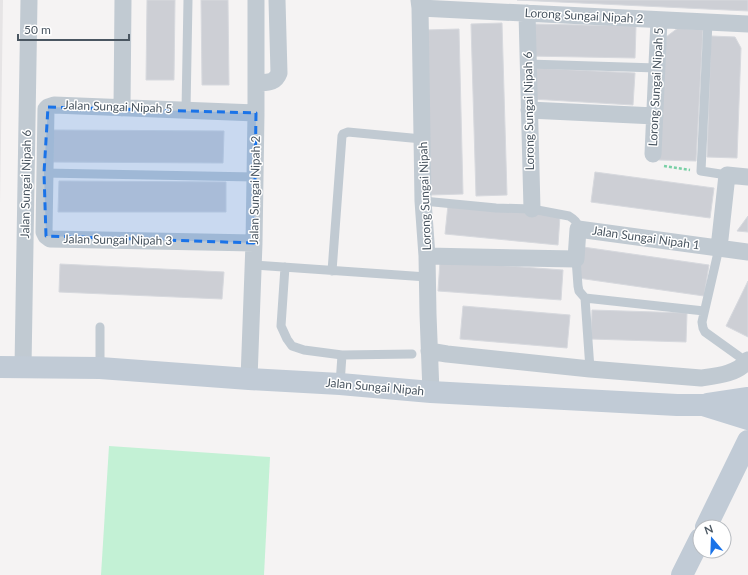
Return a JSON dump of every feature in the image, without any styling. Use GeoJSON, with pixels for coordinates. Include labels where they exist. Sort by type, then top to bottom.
{"type":"FeatureCollection","features":[{"type":"Feature","properties":{"kind":"street","name":"Jalan Sungai Nipah 6"},"geometry":{"type":"LineString","coordinates":[[23,367],[29,0]]}},
{"type":"Feature","properties":{"kind":"street"},"geometry":{"type":"LineString","coordinates":[[122,108],[124,0]]}},
{"type":"Feature","properties":{"kind":"street","name":"Jalan Sungai Nipah 2"},"geometry":{"type":"LineString","coordinates":[[250,379],[254,265],[256,0]]}},
{"type":"Feature","properties":{"kind":"street"},"geometry":{"type":"LineString","coordinates":[[256,83],[271,82],[278,77],[277,0]]}},
{"type":"Feature","properties":{"kind":"street","name":"Lorong Sungai Nipah 2"},"geometry":{"type":"LineString","coordinates":[[420,4],[526,12],[748,24]]}},
{"type":"Feature","properties":{"kind":"street","name":"Lorong Sungai Nipah"},"geometry":{"type":"LineString","coordinates":[[420,4],[423,201],[427,256],[431,392]]}},
{"type":"Feature","properties":{"kind":"street","name":"Lorong Sungai Nipah 6"},"geometry":{"type":"LineString","coordinates":[[526,12],[532,209]]}},
{"type":"Feature","properties":{"kind":"street","name":"Lorong Sungai Nipah 5"},"geometry":{"type":"LineString","coordinates":[[653,154],[660,20]]}},
{"type":"Feature","properties":{"kind":"street","name":"Jalan Sungai Nipah 5"},"geometry":{"type":"LineString","coordinates":[[44,173],[46,109],[54,105],[256,113]]}},
{"type":"Feature","properties":{"kind":"street"},"geometry":{"type":"LineString","coordinates":[[529,110],[655,116]]}},
{"type":"Feature","properties":{"kind":"street","name":"Jalan Sungai Nipah 3"},"geometry":{"type":"LineString","coordinates":[[44,173],[44,232],[46,236],[50,238],[254,243]]}},
{"type":"Feature","properties":{"kind":"street"},"geometry":{"type":"LineString","coordinates":[[719,248],[727,175],[748,177]]}},
{"type":"Feature","properties":{"kind":"street","name":"Jalan Sungai Nipah 1"},"geometry":{"type":"LineString","coordinates":[[576,259],[578,229],[748,252]]}},
{"type":"Feature","properties":{"kind":"street"},"geometry":{"type":"LineString","coordinates":[[427,256],[576,259]]}},
{"type":"Feature","properties":{"kind":"street"},"geometry":{"type":"LineString","coordinates":[[429,351],[447,354],[700,378],[712,377],[731,372],[740,368],[747,361]]}},
{"type":"Feature","properties":{"kind":"street","name":"Jalan Sungai Nipah"},"geometry":{"type":"LineString","coordinates":[[0,367],[100,368],[340,384],[431,392],[677,405],[703,405],[748,420]]}},
{"type":"Feature","properties":{"kind":"street"},"geometry":{"type":"LineString","coordinates":[[703,405],[748,398]]}},
{"type":"Feature","properties":{"kind":"street"},"geometry":{"type":"LineString","coordinates":[[710,519],[748,441]]}},
{"type":"Feature","properties":{"kind":"street"},"geometry":{"type":"LineString","coordinates":[[682,575],[692,555]]}},
{"type":"Feature","properties":{"kind":"lane"},"geometry":{"type":"LineString","coordinates":[[186,110],[188,0]]}},
{"type":"Feature","properties":{"kind":"lane"},"geometry":{"type":"LineString","coordinates":[[708,22],[701,171],[727,175]]}},
{"type":"Feature","properties":{"kind":"lane"},"geometry":{"type":"LineString","coordinates":[[528,64],[657,68]]}},
{"type":"Feature","properties":{"kind":"lane"},"geometry":{"type":"LineString","coordinates":[[332,270],[343,134],[348,132],[422,139]]}},
{"type":"Feature","properties":{"kind":"lane"},"geometry":{"type":"LineString","coordinates":[[44,173],[255,177]]}},
{"type":"Feature","properties":{"kind":"lane"},"geometry":{"type":"LineString","coordinates":[[423,201],[496,208],[532,209],[569,216],[576,222],[578,229]]}},
{"type":"Feature","properties":{"kind":"lane"},"geometry":{"type":"LineString","coordinates":[[719,248],[704,311],[702,322],[703,328],[705,332],[747,361]]}},
{"type":"Feature","properties":{"kind":"lane"},"geometry":{"type":"LineString","coordinates":[[576,259],[579,291],[585,298],[590,368]]}},
{"type":"Feature","properties":{"kind":"lane"},"geometry":{"type":"LineString","coordinates":[[254,265],[427,278]]}},
{"type":"Feature","properties":{"kind":"lane"},"geometry":{"type":"LineString","coordinates":[[285,267],[281,326],[286,340],[292,346],[304,350],[342,355],[412,354]]}},
{"type":"Feature","properties":{"kind":"lane"},"geometry":{"type":"LineString","coordinates":[[585,298],[704,311]]}},
{"type":"Feature","properties":{"kind":"lane"},"geometry":{"type":"LineString","coordinates":[[100,327],[100,368]]}},
{"type":"Feature","properties":{"kind":"lane"},"geometry":{"type":"LineString","coordinates":[[340,384],[342,355]]}},
{"type":"Feature","properties":{"kind":"path"},"geometry":{"type":"LineString","coordinates":[[653,154],[658,163],[664,166],[701,171]]}},
{"type":"Feature","properties":{"kind":"highlighted area"},"geometry":{"type":"Polygon","coordinates":[[[48,107],[256,113],[254,243],[46,236],[44,173],[48,107]]]}},
{"type":"Feature","properties":{"kind":"shaded area"},"geometry":{"type":"Polygon","coordinates":[[[0,0],[3,0],[0,205],[0,0]]]}},
{"type":"Feature","properties":{"kind":"green space"},"geometry":{"type":"Polygon","coordinates":[[[109,446],[270,457],[264,575],[101,575],[109,446]]]}},
{"type":"Feature","properties":{"kind":"building"},"geometry":{"type":"Polygon","coordinates":[[[147,0],[175,0],[174,80],[146,80],[147,0]]]}},
{"type":"Feature","properties":{"kind":"building"},"geometry":{"type":"Polygon","coordinates":[[[201,0],[228,0],[229,85],[202,85],[201,0]]]}},
{"type":"Feature","properties":{"kind":"building"},"geometry":{"type":"Polygon","coordinates":[[[517,0],[748,0],[748,11],[517,0]]]}},
{"type":"Feature","properties":{"kind":"building"},"geometry":{"type":"Polygon","coordinates":[[[502,23],[507,195],[476,196],[471,24],[502,23]]]}},
{"type":"Feature","properties":{"kind":"building"},"geometry":{"type":"Polygon","coordinates":[[[530,24],[636,26],[635,58],[529,56],[530,24]]]}},
{"type":"Feature","properties":{"kind":"building"},"geometry":{"type":"Polygon","coordinates":[[[678,28],[703,30],[696,161],[659,160],[666,37],[678,28]]]}},
{"type":"Feature","properties":{"kind":"building"},"geometry":{"type":"Polygon","coordinates":[[[459,29],[463,194],[431,195],[426,30],[459,29]]]}},
{"type":"Feature","properties":{"kind":"building"},"geometry":{"type":"Polygon","coordinates":[[[711,36],[735,37],[741,48],[737,158],[707,157],[711,36]]]}},
{"type":"Feature","properties":{"kind":"building"},"geometry":{"type":"Polygon","coordinates":[[[535,68],[635,73],[633,105],[532,99],[535,68]]]}},
{"type":"Feature","properties":{"kind":"building"},"geometry":{"type":"Polygon","coordinates":[[[53,130],[224,131],[223,163],[53,162],[53,130]]]}},
{"type":"Feature","properties":{"kind":"building"},"geometry":{"type":"Polygon","coordinates":[[[595,172],[714,188],[710,218],[591,202],[595,172]]]}},
{"type":"Feature","properties":{"kind":"building"},"geometry":{"type":"Polygon","coordinates":[[[59,181],[226,182],[226,212],[58,212],[59,181]]]}},
{"type":"Feature","properties":{"kind":"building"},"geometry":{"type":"Polygon","coordinates":[[[448,205],[560,216],[558,245],[445,234],[448,205]]]}},
{"type":"Feature","properties":{"kind":"building"},"geometry":{"type":"Polygon","coordinates":[[[748,216],[748,232],[737,231],[748,216]]]}},
{"type":"Feature","properties":{"kind":"building"},"geometry":{"type":"Polygon","coordinates":[[[583,247],[709,265],[704,296],[578,278],[583,247]]]}},
{"type":"Feature","properties":{"kind":"building"},"geometry":{"type":"Polygon","coordinates":[[[440,261],[563,270],[561,300],[438,291],[440,261]]]}},
{"type":"Feature","properties":{"kind":"building"},"geometry":{"type":"Polygon","coordinates":[[[60,264],[224,272],[222,299],[59,292],[60,264]]]}},
{"type":"Feature","properties":{"kind":"building"},"geometry":{"type":"Polygon","coordinates":[[[748,281],[748,337],[726,326],[748,281]]]}},
{"type":"Feature","properties":{"kind":"building"},"geometry":{"type":"Polygon","coordinates":[[[463,306],[570,315],[567,348],[460,339],[463,306]]]}},
{"type":"Feature","properties":{"kind":"building"},"geometry":{"type":"Polygon","coordinates":[[[592,310],[687,313],[686,342],[591,339],[592,310]]]}}]}
